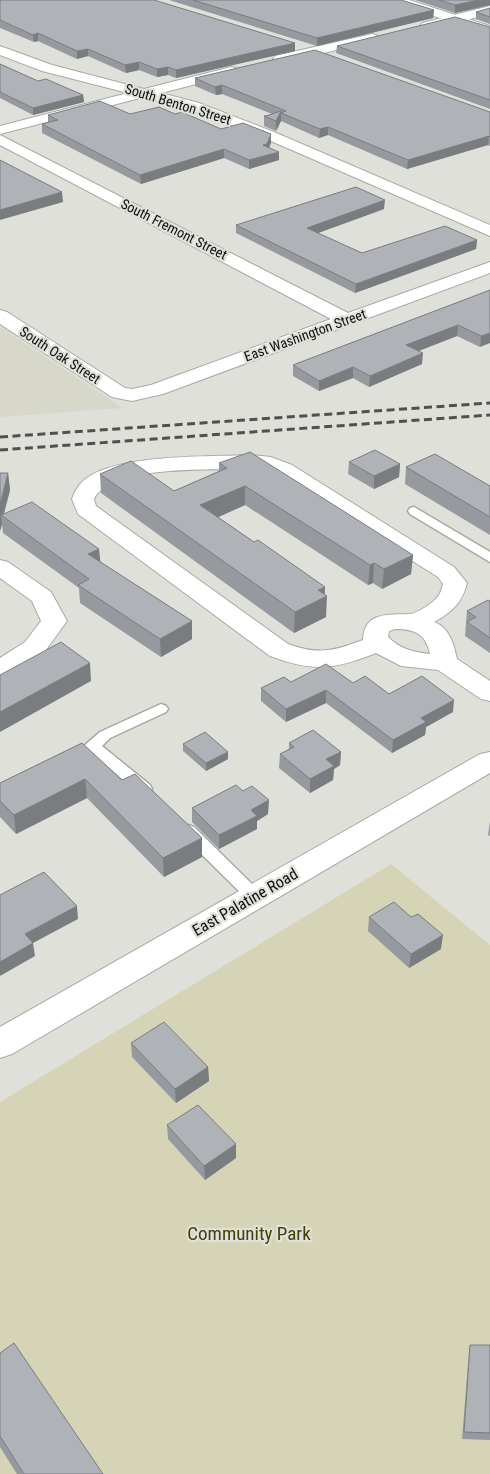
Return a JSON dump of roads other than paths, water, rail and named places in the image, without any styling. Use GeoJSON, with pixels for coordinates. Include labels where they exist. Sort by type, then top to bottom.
{"type":"FeatureCollection","features":[{"type":"Feature","properties":{"kind":"street"},"geometry":{"type":"LineString","coordinates":[[397,0],[490,30]]}},
{"type":"Feature","properties":{"kind":"street"},"geometry":{"type":"LineString","coordinates":[[417,28],[490,10]]}},
{"type":"Feature","properties":{"kind":"street"},"geometry":{"type":"LineString","coordinates":[[267,62],[389,34]]}},
{"type":"Feature","properties":{"kind":"street"},"geometry":{"type":"LineString","coordinates":[[291,44],[333,58]]}},
{"type":"Feature","properties":{"kind":"street","name":"South Benton Street"},"geometry":{"type":"LineString","coordinates":[[0,50],[47,68],[194,106],[239,123],[490,231]]}},
{"type":"Feature","properties":{"kind":"street"},"geometry":{"type":"LineString","coordinates":[[0,130],[248,67]]}},
{"type":"Feature","properties":{"kind":"street","name":"South Fremont Street"},"geometry":{"type":"LineString","coordinates":[[0,139],[347,320]]}},
{"type":"Feature","properties":{"kind":"street","name":"East Washington Street"},"geometry":{"type":"LineString","coordinates":[[119,393],[132,395],[156,390],[490,266]]}},
{"type":"Feature","properties":{"kind":"street","name":"South Oak Street"},"geometry":{"type":"LineString","coordinates":[[0,316],[119,393]]}},
{"type":"Feature","properties":{"kind":"street"},"geometry":{"type":"LineString","coordinates":[[379,642],[337,660],[313,661],[295,657],[279,650],[86,508],[83,499],[91,486],[110,475],[136,468],[252,462],[271,464],[284,470],[446,572],[455,582],[451,597],[442,606],[415,623]]}},
{"type":"Feature","properties":{"kind":"street"},"geometry":{"type":"LineString","coordinates":[[0,567],[42,597],[54,621],[34,648],[0,669]]}},
{"type":"Feature","properties":{"kind":"street"},"geometry":{"type":"LineString","coordinates":[[445,663],[440,640],[430,630],[409,621],[392,621],[377,627],[375,639],[389,651],[410,660],[445,663],[490,693]]}},
{"type":"Feature","properties":{"kind":"street","name":"East Palatine Road"},"geometry":{"type":"LineString","coordinates":[[0,1044],[490,761]]}},
{"type":"Feature","properties":{"kind":"lane"},"geometry":{"type":"LineString","coordinates":[[414,511],[490,558]]}},
{"type":"Feature","properties":{"kind":"lane"},"geometry":{"type":"LineString","coordinates":[[154,797],[92,746],[105,735],[161,709]]}},
{"type":"Feature","properties":{"kind":"lane"},"geometry":{"type":"LineString","coordinates":[[176,818],[254,897]]}},
{"type":"Feature","properties":{"kind":"railway"},"geometry":{"type":"LineString","coordinates":[[0,437],[490,403]]}},
{"type":"Feature","properties":{"kind":"railway"},"geometry":{"type":"LineString","coordinates":[[0,450],[490,415]]}},
{"type":"Feature","properties":{"kind":"park label","name":"Community Park"},"geometry":{"type":"Point","coordinates":[249,1233]}}]}
